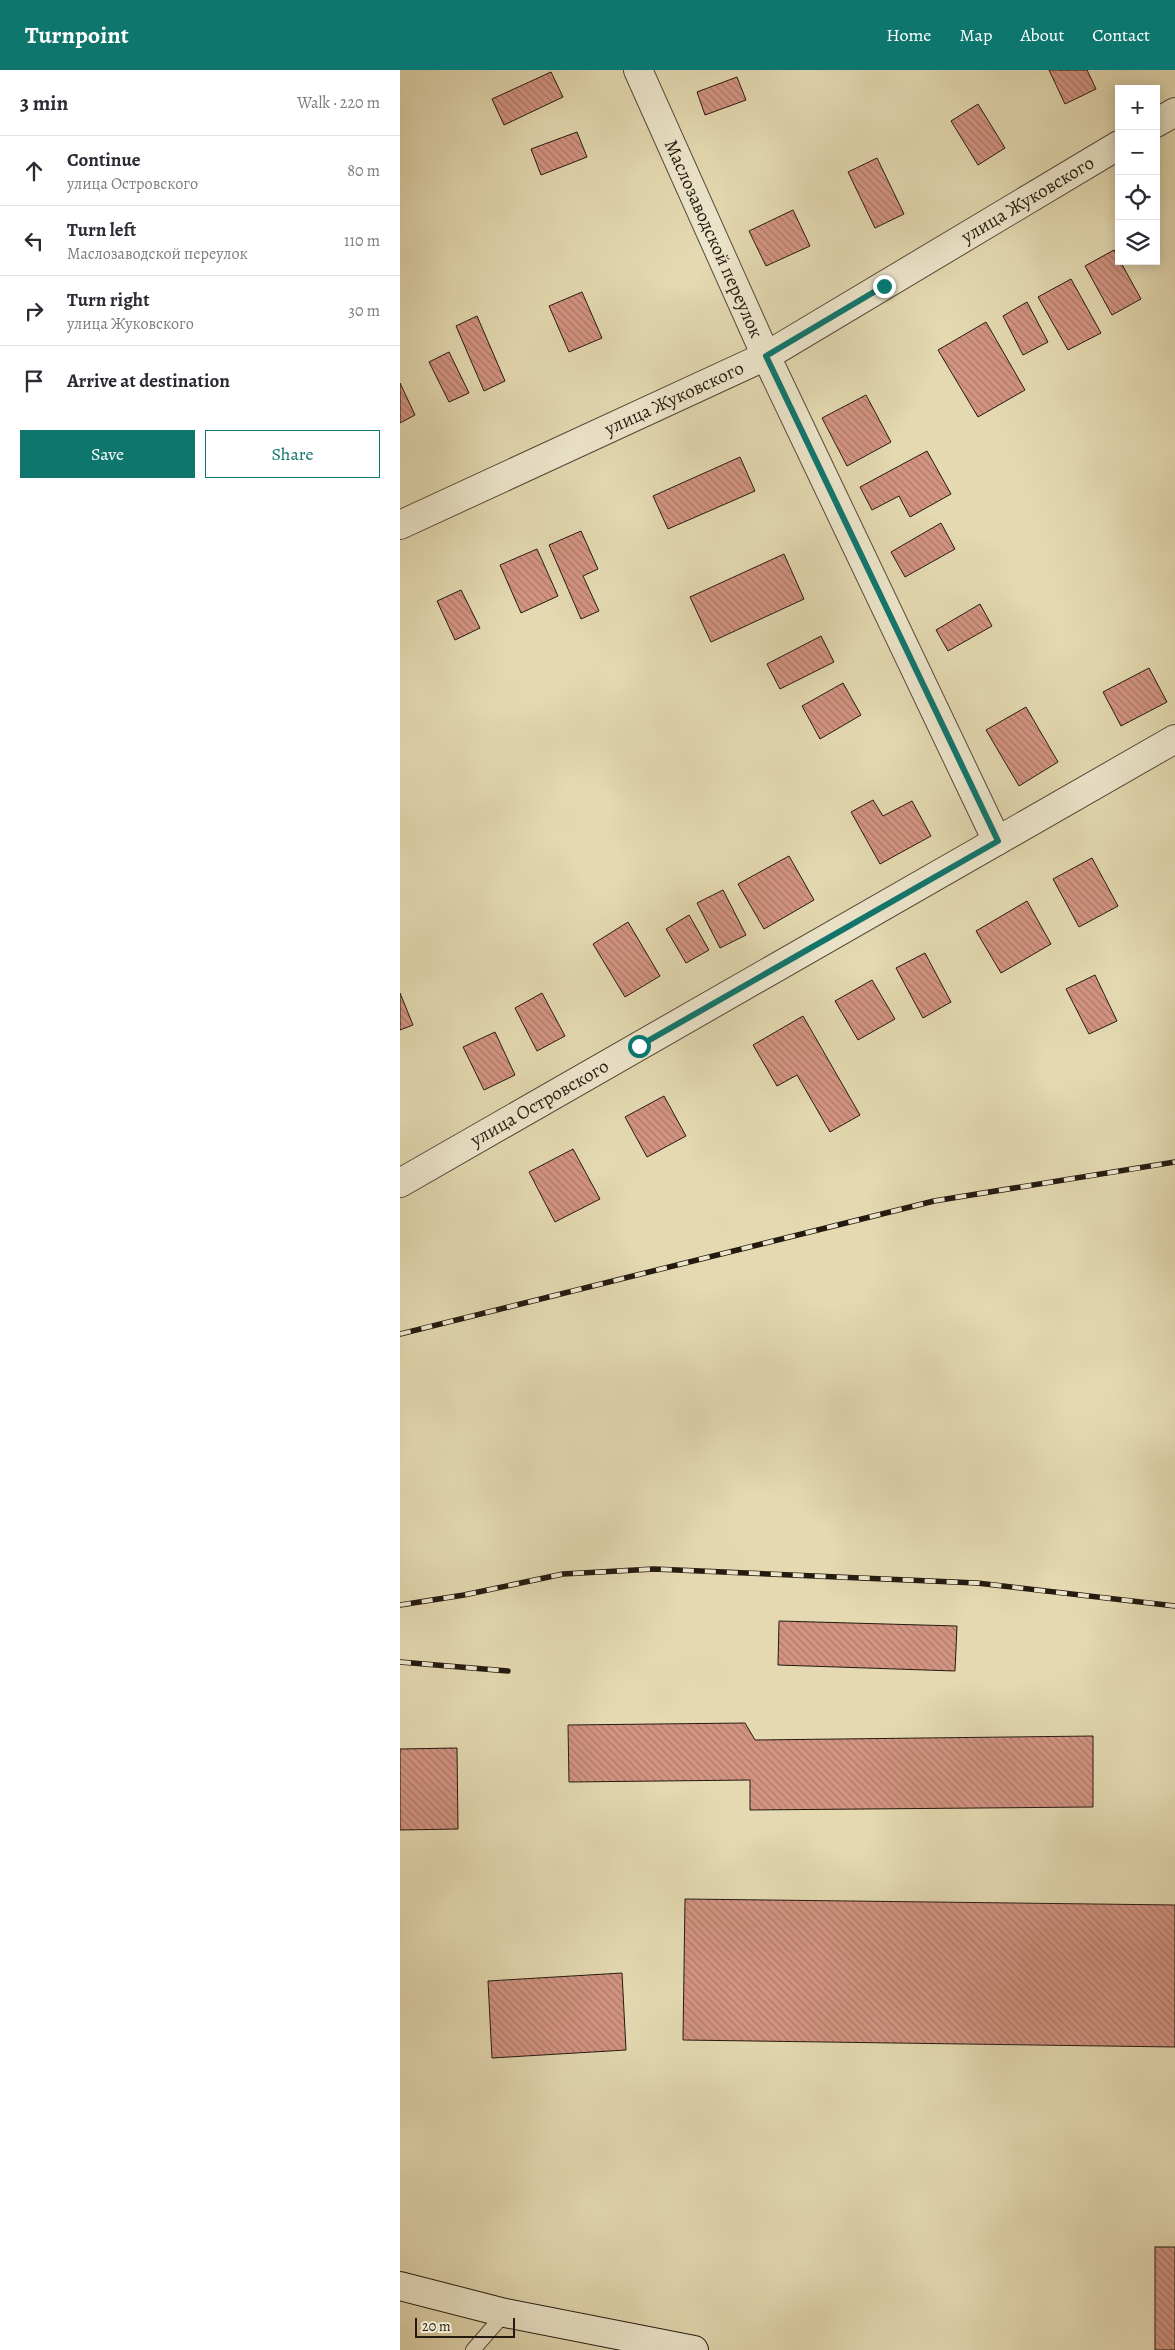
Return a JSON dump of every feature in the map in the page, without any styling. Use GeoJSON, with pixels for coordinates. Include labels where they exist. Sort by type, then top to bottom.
{"type":"FeatureCollection","features":[{"type":"Feature","properties":{"kind":"street","name":"Маслозаводской переулок"},"geometry":{"type":"LineString","coordinates":[[638,70],[766,356],[998,841]]}},
{"type":"Feature","properties":{"kind":"street"},"geometry":{"type":"LineString","coordinates":[[1160,121],[1175,112]]}},
{"type":"Feature","properties":{"kind":"street","name":"улица Жуковского"},"geometry":{"type":"LineString","coordinates":[[400,525],[766,356],[1115,147]]}},
{"type":"Feature","properties":{"kind":"street","name":"улица Островского"},"geometry":{"type":"LineString","coordinates":[[400,1183],[1175,740]]}},
{"type":"Feature","properties":{"kind":"street"},"geometry":{"type":"LineString","coordinates":[[400,2286],[505,2313],[694,2350]]}},
{"type":"Feature","properties":{"kind":"lane"},"geometry":{"type":"LineString","coordinates":[[472,2350],[505,2313]]}},
{"type":"Feature","properties":{"kind":"building"},"geometry":{"type":"Polygon","coordinates":[[[1049,70],[1087,70],[1096,89],[1065,104],[1049,70]]]}},
{"type":"Feature","properties":{"kind":"building"},"geometry":{"type":"Polygon","coordinates":[[[551,72],[563,97],[504,125],[492,99],[551,72]]]}},
{"type":"Feature","properties":{"kind":"building"},"geometry":{"type":"Polygon","coordinates":[[[737,77],[746,100],[705,115],[697,92],[737,77]]]}},
{"type":"Feature","properties":{"kind":"building"},"geometry":{"type":"Polygon","coordinates":[[[978,104],[1005,148],[978,165],[951,121],[978,104]]]}},
{"type":"Feature","properties":{"kind":"building"},"geometry":{"type":"Polygon","coordinates":[[[577,132],[587,157],[541,175],[531,149],[577,132]]]}},
{"type":"Feature","properties":{"kind":"building"},"geometry":{"type":"Polygon","coordinates":[[[877,158],[904,214],[875,228],[848,172],[877,158]]]}},
{"type":"Feature","properties":{"kind":"building"},"geometry":{"type":"Polygon","coordinates":[[[793,210],[810,246],[766,266],[749,231],[793,210]]]}},
{"type":"Feature","properties":{"kind":"building"},"geometry":{"type":"Polygon","coordinates":[[[1114,250],[1115,265],[1122,265],[1141,299],[1112,315],[1085,266],[1114,250]]]}},
{"type":"Feature","properties":{"kind":"building"},"geometry":{"type":"Polygon","coordinates":[[[1071,279],[1101,333],[1068,350],[1038,297],[1071,279]]]}},
{"type":"Feature","properties":{"kind":"building"},"geometry":{"type":"Polygon","coordinates":[[[582,292],[602,338],[569,352],[549,306],[582,292]]]}},
{"type":"Feature","properties":{"kind":"building"},"geometry":{"type":"Polygon","coordinates":[[[1027,302],[1048,342],[1023,355],[1003,316],[1027,302]]]}},
{"type":"Feature","properties":{"kind":"building"},"geometry":{"type":"Polygon","coordinates":[[[477,316],[505,381],[484,391],[456,326],[477,316]]]}},
{"type":"Feature","properties":{"kind":"building"},"geometry":{"type":"Polygon","coordinates":[[[986,322],[1025,390],[978,417],[938,350],[986,322]]]}},
{"type":"Feature","properties":{"kind":"building"},"geometry":{"type":"Polygon","coordinates":[[[449,352],[469,393],[449,402],[429,362],[449,352]]]}},
{"type":"Feature","properties":{"kind":"building"},"geometry":{"type":"Polygon","coordinates":[[[400,383],[415,415],[400,423],[400,383]]]}},
{"type":"Feature","properties":{"kind":"building"},"geometry":{"type":"Polygon","coordinates":[[[866,395],[891,442],[847,466],[822,418],[866,395]]]}},
{"type":"Feature","properties":{"kind":"building"},"geometry":{"type":"Polygon","coordinates":[[[927,451],[951,494],[910,517],[899,496],[872,510],[860,487],[927,451]]]}},
{"type":"Feature","properties":{"kind":"building"},"geometry":{"type":"Polygon","coordinates":[[[740,457],[755,491],[668,529],[653,496],[740,457]]]}},
{"type":"Feature","properties":{"kind":"building"},"geometry":{"type":"Polygon","coordinates":[[[941,523],[955,549],[905,577],[891,552],[941,523]]]}},
{"type":"Feature","properties":{"kind":"building"},"geometry":{"type":"Polygon","coordinates":[[[581,531],[598,569],[583,576],[599,611],[581,619],[549,545],[581,531]]]}},
{"type":"Feature","properties":{"kind":"building"},"geometry":{"type":"Polygon","coordinates":[[[537,549],[558,596],[521,613],[500,565],[537,549]]]}},
{"type":"Feature","properties":{"kind":"building"},"geometry":{"type":"Polygon","coordinates":[[[784,554],[804,599],[711,642],[690,597],[784,554]]]}},
{"type":"Feature","properties":{"kind":"building"},"geometry":{"type":"Polygon","coordinates":[[[461,590],[480,628],[455,640],[437,601],[461,590]]]}},
{"type":"Feature","properties":{"kind":"building"},"geometry":{"type":"Polygon","coordinates":[[[980,604],[992,626],[948,651],[936,630],[980,604]]]}},
{"type":"Feature","properties":{"kind":"building"},"geometry":{"type":"Polygon","coordinates":[[[821,636],[834,662],[780,689],[767,664],[821,636]]]}},
{"type":"Feature","properties":{"kind":"building"},"geometry":{"type":"Polygon","coordinates":[[[1149,668],[1167,702],[1121,726],[1103,692],[1149,668]]]}},
{"type":"Feature","properties":{"kind":"building"},"geometry":{"type":"Polygon","coordinates":[[[843,683],[861,715],[820,739],[802,706],[843,683]]]}},
{"type":"Feature","properties":{"kind":"building"},"geometry":{"type":"Polygon","coordinates":[[[1026,707],[1058,762],[1019,786],[986,730],[1026,707]]]}},
{"type":"Feature","properties":{"kind":"building"},"geometry":{"type":"Polygon","coordinates":[[[873,800],[883,816],[912,801],[931,836],[880,864],[851,812],[873,800]]]}},
{"type":"Feature","properties":{"kind":"building"},"geometry":{"type":"Polygon","coordinates":[[[789,856],[814,900],[764,929],[738,884],[789,856]]]}},
{"type":"Feature","properties":{"kind":"building"},"geometry":{"type":"Polygon","coordinates":[[[1092,858],[1118,906],[1079,927],[1053,879],[1092,858]]]}},
{"type":"Feature","properties":{"kind":"building"},"geometry":{"type":"Polygon","coordinates":[[[723,890],[746,935],[720,948],[697,903],[723,890]]]}},
{"type":"Feature","properties":{"kind":"building"},"geometry":{"type":"Polygon","coordinates":[[[1027,901],[1051,944],[1001,973],[976,931],[1027,901]]]}},
{"type":"Feature","properties":{"kind":"building"},"geometry":{"type":"Polygon","coordinates":[[[689,915],[709,950],[686,963],[666,929],[689,915]]]}},
{"type":"Feature","properties":{"kind":"building"},"geometry":{"type":"Polygon","coordinates":[[[628,922],[660,976],[625,997],[593,944],[628,922]]]}},
{"type":"Feature","properties":{"kind":"building"},"geometry":{"type":"Polygon","coordinates":[[[925,953],[951,1002],[923,1018],[896,968],[925,953]]]}},
{"type":"Feature","properties":{"kind":"building"},"geometry":{"type":"Polygon","coordinates":[[[1095,975],[1117,1021],[1089,1034],[1066,989],[1095,975]]]}},
{"type":"Feature","properties":{"kind":"building"},"geometry":{"type":"Polygon","coordinates":[[[872,980],[895,1019],[858,1040],[835,1001],[872,980]]]}},
{"type":"Feature","properties":{"kind":"building"},"geometry":{"type":"Polygon","coordinates":[[[400,993],[413,1025],[400,1030],[400,993]]]}},
{"type":"Feature","properties":{"kind":"building"},"geometry":{"type":"Polygon","coordinates":[[[542,993],[565,1036],[537,1051],[515,1008],[542,993]]]}},
{"type":"Feature","properties":{"kind":"building"},"geometry":{"type":"Polygon","coordinates":[[[803,1016],[860,1115],[830,1132],[797,1075],[777,1086],[753,1045],[803,1016]]]}},
{"type":"Feature","properties":{"kind":"building"},"geometry":{"type":"Polygon","coordinates":[[[495,1032],[515,1075],[484,1090],[463,1047],[495,1032]]]}},
{"type":"Feature","properties":{"kind":"building"},"geometry":{"type":"Polygon","coordinates":[[[664,1096],[686,1136],[647,1157],[625,1117],[664,1096]]]}},
{"type":"Feature","properties":{"kind":"building"},"geometry":{"type":"Polygon","coordinates":[[[573,1149],[600,1199],[555,1222],[529,1172],[573,1149]]]}},
{"type":"Feature","properties":{"kind":"building"},"geometry":{"type":"Polygon","coordinates":[[[779,1621],[957,1626],[955,1671],[778,1665],[779,1621]]]}},
{"type":"Feature","properties":{"kind":"building"},"geometry":{"type":"Polygon","coordinates":[[[745,1723],[755,1740],[1093,1736],[1093,1807],[750,1810],[750,1780],[569,1782],[568,1725],[745,1723]]]}},
{"type":"Feature","properties":{"kind":"building"},"geometry":{"type":"Polygon","coordinates":[[[457,1748],[458,1829],[400,1830],[400,1749],[457,1748]]]}},
{"type":"Feature","properties":{"kind":"building"},"geometry":{"type":"Polygon","coordinates":[[[685,1899],[1175,1905],[1175,2047],[683,2040],[685,1899]]]}},
{"type":"Feature","properties":{"kind":"building"},"geometry":{"type":"Polygon","coordinates":[[[622,1973],[626,2050],[492,2058],[488,1981],[622,1973]]]}},
{"type":"Feature","properties":{"kind":"building"},"geometry":{"type":"Polygon","coordinates":[[[1155,2247],[1175,2247],[1175,2350],[1155,2350],[1155,2247]]]}},
{"type":"Feature","properties":{"kind":"railway"},"geometry":{"type":"LineString","coordinates":[[400,1334],[934,1201],[1175,1162]]}},
{"type":"Feature","properties":{"kind":"railway"},"geometry":{"type":"LineString","coordinates":[[400,1605],[464,1595],[563,1574],[654,1569],[977,1583],[1175,1606]]}},
{"type":"Feature","properties":{"kind":"railway"},"geometry":{"type":"LineString","coordinates":[[400,1662],[508,1671]]}},
{"type":"Feature","properties":{"kind":"route"},"geometry":{"type":"LineString","coordinates":[[639,1046],[998,841],[766,356],[884,286]]}}]}
